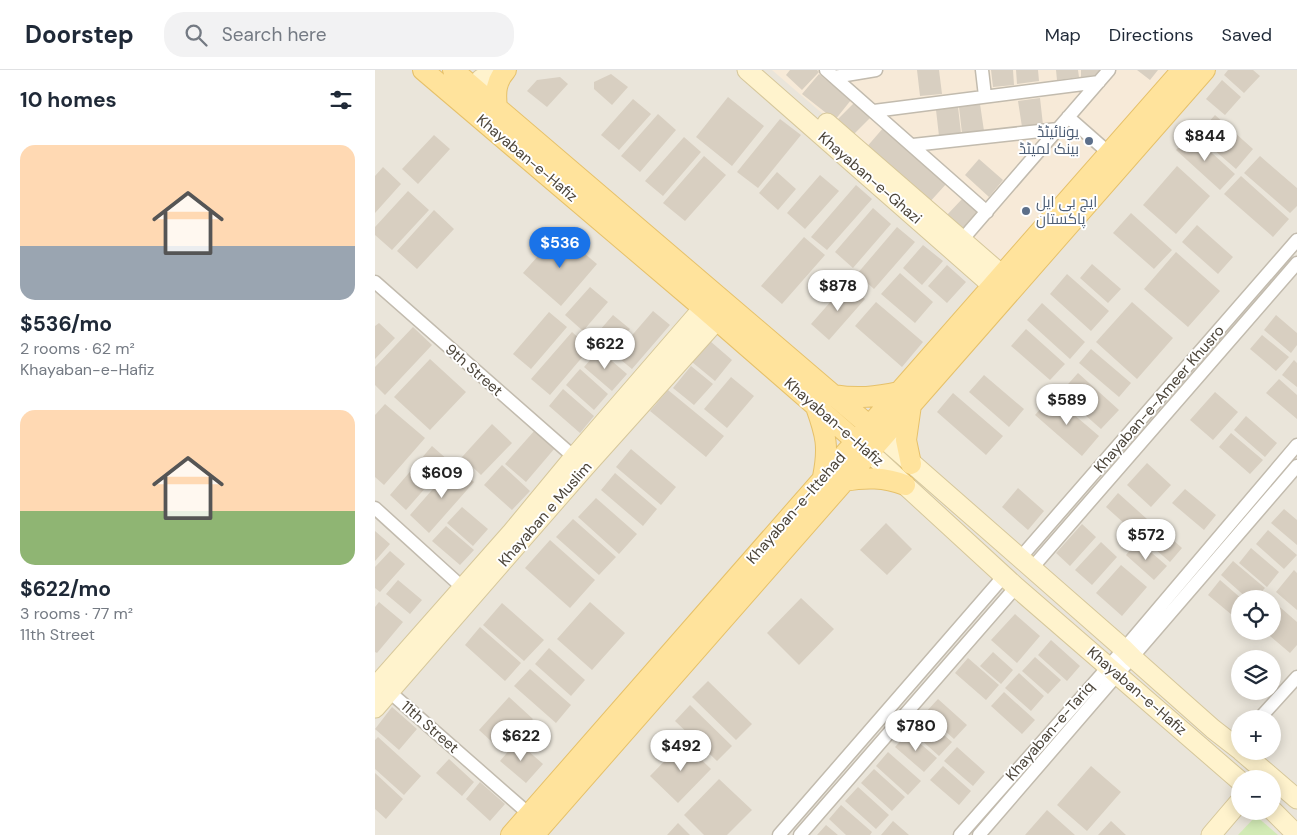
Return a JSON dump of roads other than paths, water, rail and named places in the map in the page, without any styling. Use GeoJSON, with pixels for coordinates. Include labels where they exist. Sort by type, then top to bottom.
{"type":"FeatureCollection","features":[{"type":"Feature","properties":{"kind":"main road","name":"Khayaban-e-Hafiz"},"geometry":{"type":"LineString","coordinates":[[423,70],[862,446]]}},
{"type":"Feature","properties":{"kind":"main road","name":"Khayaban-e-Hafiz"},"geometry":{"type":"LineString","coordinates":[[453,70],[876,431]]}},
{"type":"Feature","properties":{"kind":"main road"},"geometry":{"type":"LineString","coordinates":[[497,106],[496,90],[498,82],[506,70]]}},
{"type":"Feature","properties":{"kind":"main road","name":"Khayaban-e-Ittehad"},"geometry":{"type":"LineString","coordinates":[[905,399],[997,281],[1182,70]]}},
{"type":"Feature","properties":{"kind":"main road","name":"Khayaban-e-Ittehad"},"geometry":{"type":"LineString","coordinates":[[511,835],[823,478],[862,446],[1205,70]]}},
{"type":"Feature","properties":{"kind":"main road"},"geometry":{"type":"LineString","coordinates":[[834,395],[851,398],[905,399],[906,440],[911,464]]}},
{"type":"Feature","properties":{"kind":"main road"},"geometry":{"type":"LineString","coordinates":[[815,406],[827,443],[827,460],[823,478]]}},
{"type":"Feature","properties":{"kind":"main road","name":"Khayaban-e-Ittehad"},"geometry":{"type":"LineString","coordinates":[[534,835],[844,481],[862,446]]}},
{"type":"Feature","properties":{"kind":"main road"},"geometry":{"type":"LineString","coordinates":[[844,481],[874,478],[888,479],[905,484]]}},
{"type":"Feature","properties":{"kind":"street"},"geometry":{"type":"LineString","coordinates":[[474,88],[481,79],[498,70]]}},
{"type":"Feature","properties":{"kind":"street","name":"Khayaban-e-Ghazi"},"geometry":{"type":"LineString","coordinates":[[747,70],[997,281]]}},
{"type":"Feature","properties":{"kind":"street","name":"Khayaban-e-Ghazi"},"geometry":{"type":"LineString","coordinates":[[766,70],[961,240],[997,281]]}},
{"type":"Feature","properties":{"kind":"street"},"geometry":{"type":"LineString","coordinates":[[830,73],[876,70]]}},
{"type":"Feature","properties":{"kind":"street"},"geometry":{"type":"LineString","coordinates":[[982,70],[985,96]]}},
{"type":"Feature","properties":{"kind":"street"},"geometry":{"type":"LineString","coordinates":[[961,240],[1109,70]]}},
{"type":"Feature","properties":{"kind":"street"},"geometry":{"type":"LineString","coordinates":[[830,73],[987,212]]}},
{"type":"Feature","properties":{"kind":"street"},"geometry":{"type":"LineString","coordinates":[[874,112],[1099,82]]}},
{"type":"Feature","properties":{"kind":"street"},"geometry":{"type":"LineString","coordinates":[[1068,117],[1109,153]]}},
{"type":"Feature","properties":{"kind":"street"},"geometry":{"type":"LineString","coordinates":[[913,145],[1057,129]]}},
{"type":"Feature","properties":{"kind":"street","name":"Khayaban-e-Ameer Khusro"},"geometry":{"type":"LineString","coordinates":[[1026,563],[1197,355],[1297,240]]}},
{"type":"Feature","properties":{"kind":"street","name":"Khayaban-e-Ameer Khusro"},"geometry":{"type":"LineString","coordinates":[[1026,563],[1208,365],[1297,263]]}},
{"type":"Feature","properties":{"kind":"street","name":"9th Street"},"geometry":{"type":"LineString","coordinates":[[375,282],[574,457]]}},
{"type":"Feature","properties":{"kind":"street"},"geometry":{"type":"LineString","coordinates":[[380,685],[462,587],[517,536],[574,457],[710,314]]}},
{"type":"Feature","properties":{"kind":"street","name":"Khayaban e Muslim"},"geometry":{"type":"LineString","coordinates":[[375,708],[380,685],[517,536],[585,467],[710,314]]}},
{"type":"Feature","properties":{"kind":"street"},"geometry":{"type":"LineString","coordinates":[[1197,355],[1208,365]]}},
{"type":"Feature","properties":{"kind":"street","name":"Khayaban-e-Hafiz"},"geometry":{"type":"LineString","coordinates":[[876,431],[911,464],[1213,729],[1231,741]]}},
{"type":"Feature","properties":{"kind":"street","name":"Khayaban-e-Tariq"},"geometry":{"type":"LineString","coordinates":[[1128,654],[1241,509],[1297,445]]}},
{"type":"Feature","properties":{"kind":"street","name":"Khayaban-e-Hafiz"},"geometry":{"type":"LineString","coordinates":[[862,446],[1010,582],[1231,773]]}},
{"type":"Feature","properties":{"kind":"street","name":"Khayaban-e-Tariq"},"geometry":{"type":"LineString","coordinates":[[959,835],[1113,671],[1297,466]]}},
{"type":"Feature","properties":{"kind":"street"},"geometry":{"type":"LineString","coordinates":[[1259,488],[1262,496],[1269,497]]}},
{"type":"Feature","properties":{"kind":"street"},"geometry":{"type":"LineString","coordinates":[[1241,509],[1245,507],[1250,508],[1253,512],[1253,517]]}},
{"type":"Feature","properties":{"kind":"street"},"geometry":{"type":"LineString","coordinates":[[375,508],[462,587]]}},
{"type":"Feature","properties":{"kind":"street"},"geometry":{"type":"LineString","coordinates":[[779,835],[1010,582]]}},
{"type":"Feature","properties":{"kind":"street"},"geometry":{"type":"LineString","coordinates":[[800,835],[1010,582]]}},
{"type":"Feature","properties":{"kind":"street","name":"Khayaban-e-Tariq"},"geometry":{"type":"LineString","coordinates":[[979,835],[1113,671]]}},
{"type":"Feature","properties":{"kind":"street"},"geometry":{"type":"LineString","coordinates":[[1267,710],[1297,677]]}},
{"type":"Feature","properties":{"kind":"street","name":"11th Street"},"geometry":{"type":"LineString","coordinates":[[380,685],[529,814]]}},
{"type":"Feature","properties":{"kind":"street"},"geometry":{"type":"LineString","coordinates":[[1218,761],[1231,752]]}},
{"type":"Feature","properties":{"kind":"street","name":"Khayaban-e-Hafiz"},"geometry":{"type":"LineString","coordinates":[[1251,760],[1261,770]]}},
{"type":"Feature","properties":{"kind":"street","name":"Khayaban-e-Hafiz"},"geometry":{"type":"LineString","coordinates":[[1281,787],[1297,799]]}},
{"type":"Feature","properties":{"kind":"street"},"geometry":{"type":"LineString","coordinates":[[1211,835],[1231,812]]}},
{"type":"Feature","properties":{"kind":"street"},"geometry":{"type":"LineString","coordinates":[[1281,819],[1297,835]]}},
{"type":"Feature","properties":{"kind":"street"},"geometry":{"type":"LineString","coordinates":[[1225,835],[1238,820]]}},
{"type":"Feature","properties":{"kind":"place","name":"یونائیٹڈ بینک لمیٹڈ"},"geometry":{"type":"Point","coordinates":[1089,141]}},
{"type":"Feature","properties":{"kind":"place","name":"ایچ بی ایل پاکستان"},"geometry":{"type":"Point","coordinates":[1026,211]}}]}
